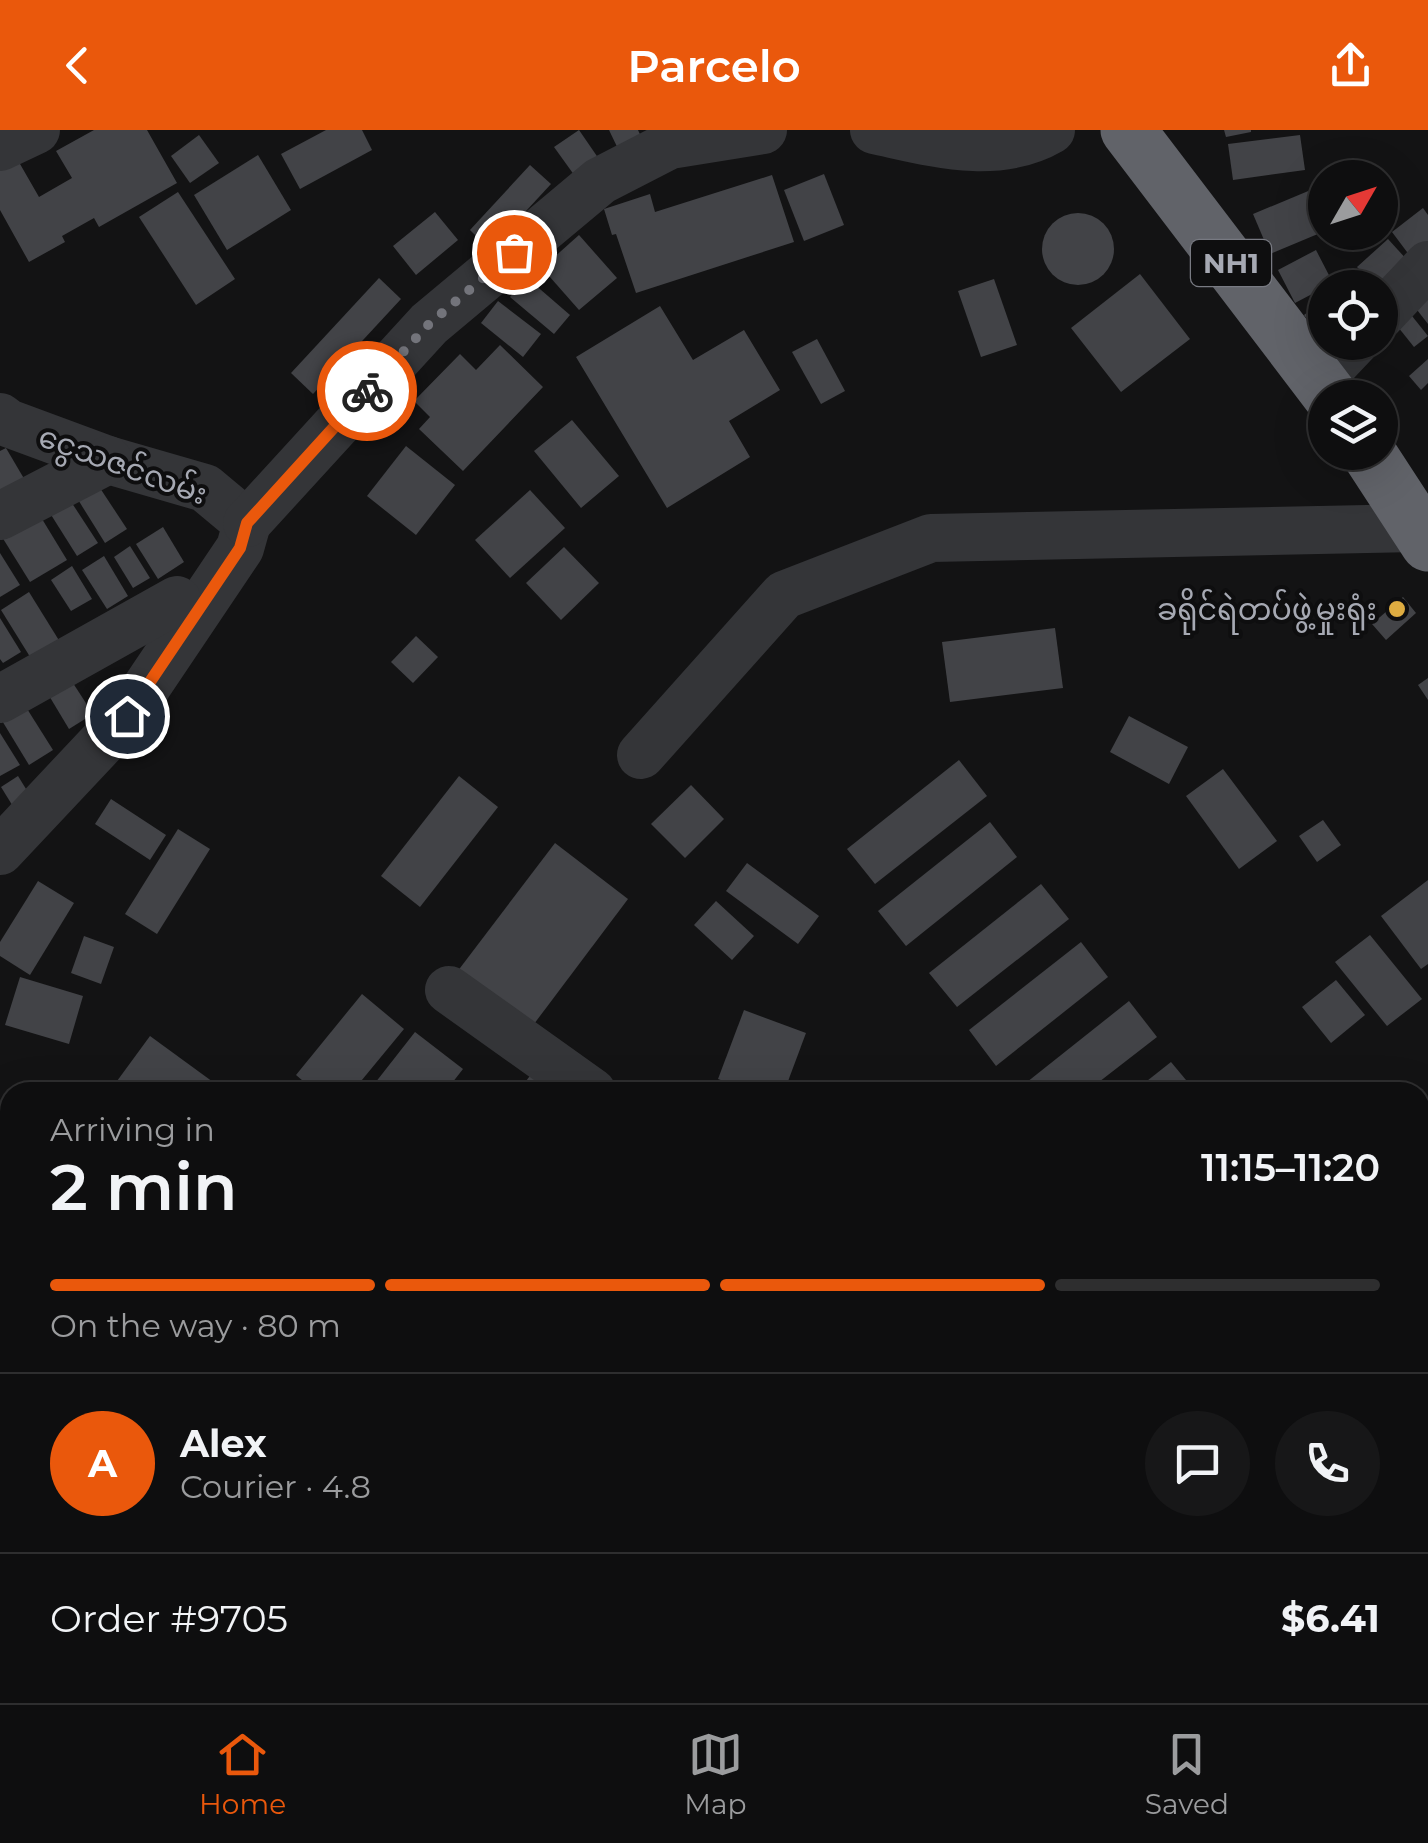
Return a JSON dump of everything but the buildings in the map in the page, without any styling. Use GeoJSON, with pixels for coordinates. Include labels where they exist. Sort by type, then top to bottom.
{"type":"FeatureCollection","features":[{"type":"Feature","properties":{"kind":"highway","name":"NH1"},"geometry":{"type":"LineString","coordinates":[[1128,130],[1336,373]]}},
{"type":"Feature","properties":{"kind":"highway"},"geometry":{"type":"LineString","coordinates":[[1380,470],[1422,536]]}},
{"type":"Feature","properties":{"kind":"street"},"geometry":{"type":"LineString","coordinates":[[0,147],[36,130]]}},
{"type":"Feature","properties":{"kind":"street"},"geometry":{"type":"LineString","coordinates":[[0,851],[127,716],[240,548],[247,523],[429,324],[600,182],[670,144],[764,130]]}},
{"type":"Feature","properties":{"kind":"street"},"geometry":{"type":"LineString","coordinates":[[874,130],[939,144],[992,148],[1051,130]]}},
{"type":"Feature","properties":{"kind":"street"},"geometry":{"type":"LineString","coordinates":[[1398,297],[1428,265]]}},
{"type":"Feature","properties":{"kind":"street","name":"ငွေသဇင်လမ်း"},"geometry":{"type":"LineString","coordinates":[[0,417],[8,424],[108,460],[205,488],[247,523]]}},
{"type":"Feature","properties":{"kind":"street"},"geometry":{"type":"LineString","coordinates":[[0,516],[108,460]]}},
{"type":"Feature","properties":{"kind":"street"},"geometry":{"type":"LineString","coordinates":[[642,755],[784,595],[931,538],[1422,536]]}},
{"type":"Feature","properties":{"kind":"street"},"geometry":{"type":"LineString","coordinates":[[0,699],[177,600]]}},
{"type":"Feature","properties":{"kind":"street"},"geometry":{"type":"LineString","coordinates":[[449,990],[578,1082]]}},
{"type":"Feature","properties":{"kind":"way so far"},"geometry":{"type":"LineString","coordinates":[[367,391],[429,324],[514,252]]}},
{"type":"Feature","properties":{"kind":"place","name":"ခရိုင်ရဲတပ်ဖွဲ့မှုးရုံး"},"geometry":{"type":"Point","coordinates":[1397,609]}},
{"type":"Feature","properties":{"kind":"route"},"geometry":{"type":"LineString","coordinates":[[127,716],[240,548],[247,523],[367,391]]}}]}
